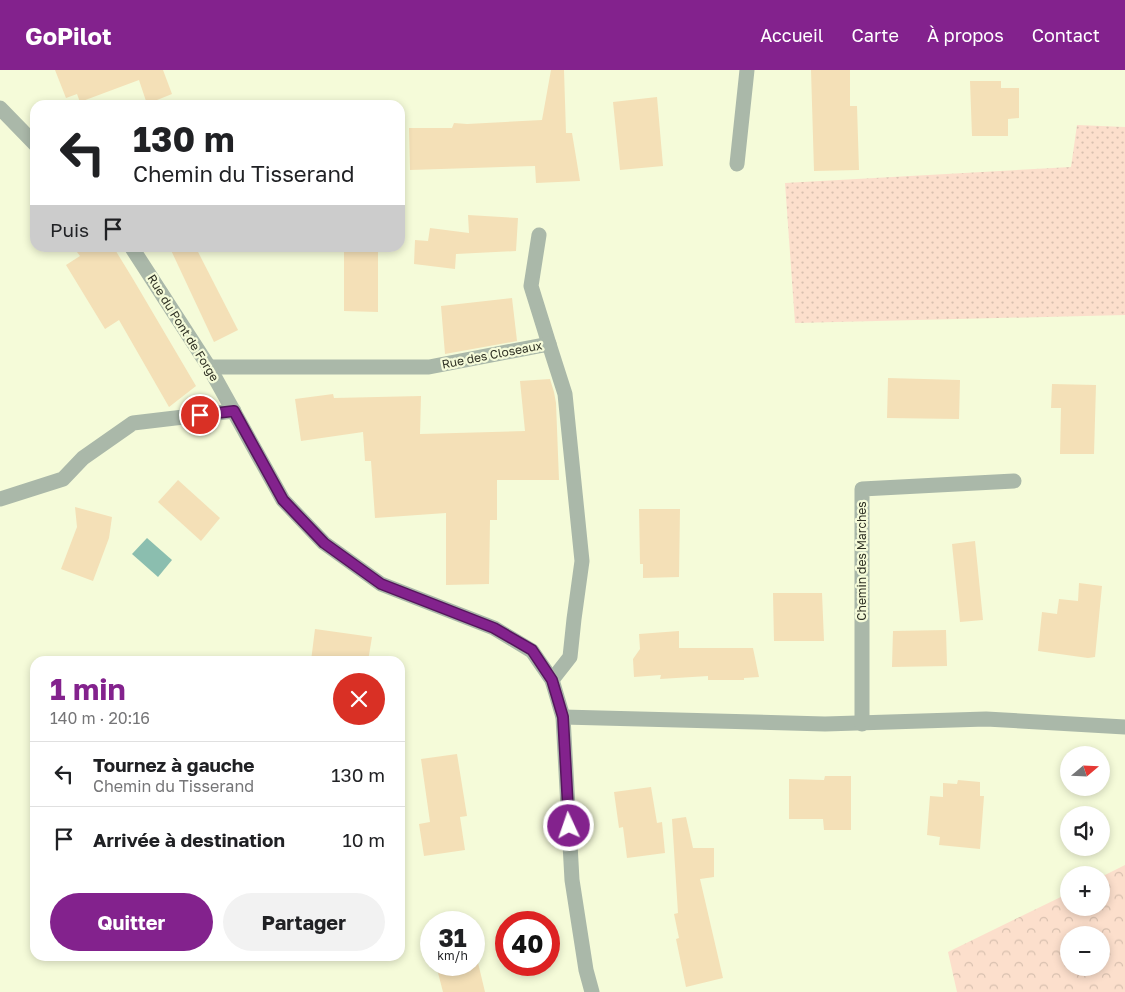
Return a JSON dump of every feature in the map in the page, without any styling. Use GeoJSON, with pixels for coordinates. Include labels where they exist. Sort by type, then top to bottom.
{"type":"FeatureCollection","features":[{"type":"Feature","properties":{"kind":"street"},"geometry":{"type":"LineString","coordinates":[[737,164],[746,70]]}},
{"type":"Feature","properties":{"kind":"street"},"geometry":{"type":"LineString","coordinates":[[0,108],[30,139]]}},
{"type":"Feature","properties":{"kind":"street"},"geometry":{"type":"LineString","coordinates":[[539,235],[531,286],[549,344]]}},
{"type":"Feature","properties":{"kind":"street","name":"Rue du Pont de Forge"},"geometry":{"type":"LineString","coordinates":[[135,252],[209,367],[283,500],[324,543],[381,584],[494,628],[532,650],[552,680],[563,717],[572,880],[586,970],[592,992]]}},
{"type":"Feature","properties":{"kind":"street","name":"Rue des Closeaux"},"geometry":{"type":"LineString","coordinates":[[209,367],[429,367],[549,344],[565,394],[582,561],[570,657],[552,680]]}},
{"type":"Feature","properties":{"kind":"street"},"geometry":{"type":"LineString","coordinates":[[0,499],[63,479],[83,458],[134,423],[234,411]]}},
{"type":"Feature","properties":{"kind":"street","name":"Chemin des Marches"},"geometry":{"type":"LineString","coordinates":[[862,724],[862,489],[1014,481]]}},
{"type":"Feature","properties":{"kind":"street"},"geometry":{"type":"LineString","coordinates":[[563,717],[862,724],[986,719],[1125,727]]}},
{"type":"Feature","properties":{"kind":"green space"},"geometry":{"type":"Polygon","coordinates":[[[1077,125],[1125,127],[1125,315],[795,323],[785,183],[1071,167],[1077,125]]]}},
{"type":"Feature","properties":{"kind":"green space"},"geometry":{"type":"Polygon","coordinates":[[[1125,865],[1125,992],[957,992],[948,952],[1060,897],[1060,916],[1110,916],[1110,872],[1125,865]]]}},
{"type":"Feature","properties":{"kind":"water"},"geometry":{"type":"Polygon","coordinates":[[[147,538],[172,560],[158,577],[132,554],[147,538]]]}},
{"type":"Feature","properties":{"kind":"building"},"geometry":{"type":"Polygon","coordinates":[[[55,70],[163,70],[172,94],[157,100],[146,100],[139,80],[85,100],[79,100],[77,94],[66,98],[55,70]]]}},
{"type":"Feature","properties":{"kind":"building"},"geometry":{"type":"Polygon","coordinates":[[[551,70],[564,70],[566,133],[572,133],[580,181],[536,183],[535,166],[410,170],[409,128],[452,128],[454,123],[542,120],[551,70]]]}},
{"type":"Feature","properties":{"kind":"building"},"geometry":{"type":"Polygon","coordinates":[[[811,70],[850,70],[850,106],[857,106],[859,170],[814,171],[811,70]]]}},
{"type":"Feature","properties":{"kind":"building"},"geometry":{"type":"Polygon","coordinates":[[[970,81],[1001,81],[1001,88],[1019,88],[1019,118],[1008,119],[1008,136],[972,136],[970,81]]]}},
{"type":"Feature","properties":{"kind":"building"},"geometry":{"type":"Polygon","coordinates":[[[657,97],[663,166],[620,170],[613,102],[657,97]]]}},
{"type":"Feature","properties":{"kind":"building"},"geometry":{"type":"Polygon","coordinates":[[[468,215],[518,218],[516,251],[456,254],[455,269],[414,264],[415,240],[428,241],[430,228],[469,233],[468,215]]]}},
{"type":"Feature","properties":{"kind":"building"},"geometry":{"type":"Polygon","coordinates":[[[77,252],[116,252],[133,279],[196,386],[169,407],[119,320],[105,329],[66,265],[80,256],[77,252]]]}},
{"type":"Feature","properties":{"kind":"building"},"geometry":{"type":"Polygon","coordinates":[[[172,252],[198,252],[238,330],[214,342],[172,252]]]}},
{"type":"Feature","properties":{"kind":"building"},"geometry":{"type":"Polygon","coordinates":[[[344,252],[378,252],[378,312],[344,311],[344,252]]]}},
{"type":"Feature","properties":{"kind":"building"},"geometry":{"type":"Polygon","coordinates":[[[512,298],[517,341],[445,354],[441,306],[512,298]]]}},
{"type":"Feature","properties":{"kind":"building"},"geometry":{"type":"Polygon","coordinates":[[[888,378],[960,380],[959,419],[887,418],[888,378]]]}},
{"type":"Feature","properties":{"kind":"building"},"geometry":{"type":"Polygon","coordinates":[[[550,379],[556,403],[559,480],[497,480],[497,520],[490,520],[489,584],[446,585],[446,513],[375,518],[371,461],[365,461],[363,432],[301,441],[295,399],[333,394],[334,398],[421,396],[420,434],[525,431],[520,381],[550,379]]]}},
{"type":"Feature","properties":{"kind":"building"},"geometry":{"type":"Polygon","coordinates":[[[1052,384],[1096,385],[1094,454],[1060,454],[1061,408],[1051,408],[1052,384]]]}},
{"type":"Feature","properties":{"kind":"building"},"geometry":{"type":"Polygon","coordinates":[[[178,480],[220,518],[201,541],[158,502],[178,480]]]}},
{"type":"Feature","properties":{"kind":"building"},"geometry":{"type":"Polygon","coordinates":[[[75,507],[112,517],[109,538],[93,581],[61,569],[77,527],[75,507]]]}},
{"type":"Feature","properties":{"kind":"building"},"geometry":{"type":"Polygon","coordinates":[[[639,509],[680,509],[679,577],[643,578],[643,564],[640,564],[639,509]]]}},
{"type":"Feature","properties":{"kind":"building"},"geometry":{"type":"Polygon","coordinates":[[[975,541],[983,620],[960,622],[952,544],[975,541]]]}},
{"type":"Feature","properties":{"kind":"building"},"geometry":{"type":"Polygon","coordinates":[[[1079,583],[1102,586],[1095,657],[1088,658],[1038,651],[1042,612],[1057,614],[1059,599],[1078,601],[1079,583]]]}},
{"type":"Feature","properties":{"kind":"building"},"geometry":{"type":"Polygon","coordinates":[[[773,593],[822,593],[824,641],[774,641],[773,593]]]}},
{"type":"Feature","properties":{"kind":"building"},"geometry":{"type":"Polygon","coordinates":[[[315,629],[372,637],[369,656],[312,656],[315,629]]]}},
{"type":"Feature","properties":{"kind":"building"},"geometry":{"type":"Polygon","coordinates":[[[946,630],[947,666],[892,667],[893,631],[946,630]]]}},
{"type":"Feature","properties":{"kind":"building"},"geometry":{"type":"Polygon","coordinates":[[[679,631],[679,648],[753,648],[759,677],[744,678],[744,680],[708,680],[708,676],[660,679],[661,675],[634,677],[633,659],[640,649],[639,634],[679,631]]]}},
{"type":"Feature","properties":{"kind":"building"},"geometry":{"type":"Polygon","coordinates":[[[457,754],[467,816],[460,817],[465,850],[424,856],[419,824],[430,822],[421,759],[457,754]]]}},
{"type":"Feature","properties":{"kind":"building"},"geometry":{"type":"Polygon","coordinates":[[[825,776],[851,776],[851,830],[824,830],[823,819],[789,819],[789,779],[824,780],[825,776]]]}},
{"type":"Feature","properties":{"kind":"building"},"geometry":{"type":"Polygon","coordinates":[[[958,780],[980,782],[980,796],[984,796],[980,849],[939,845],[940,837],[927,835],[930,796],[943,797],[943,783],[957,784],[958,780]]]}},
{"type":"Feature","properties":{"kind":"building"},"geometry":{"type":"Polygon","coordinates":[[[651,787],[657,823],[662,822],[665,853],[627,858],[623,827],[619,828],[614,792],[651,787]]]}},
{"type":"Feature","properties":{"kind":"building"},"geometry":{"type":"Polygon","coordinates":[[[686,817],[693,848],[714,848],[714,877],[700,879],[723,978],[686,987],[676,939],[679,938],[674,914],[678,913],[672,819],[686,817]]]}},
{"type":"Feature","properties":{"kind":"building"},"geometry":{"type":"Polygon","coordinates":[[[439,976],[481,976],[485,992],[443,992],[439,976]]]}},
{"type":"Feature","properties":{"kind":"route"},"geometry":{"type":"LineString","coordinates":[[200,415],[234,411],[283,500],[324,543],[381,584],[494,628],[532,650],[552,680],[563,717],[569,826]]}}]}
